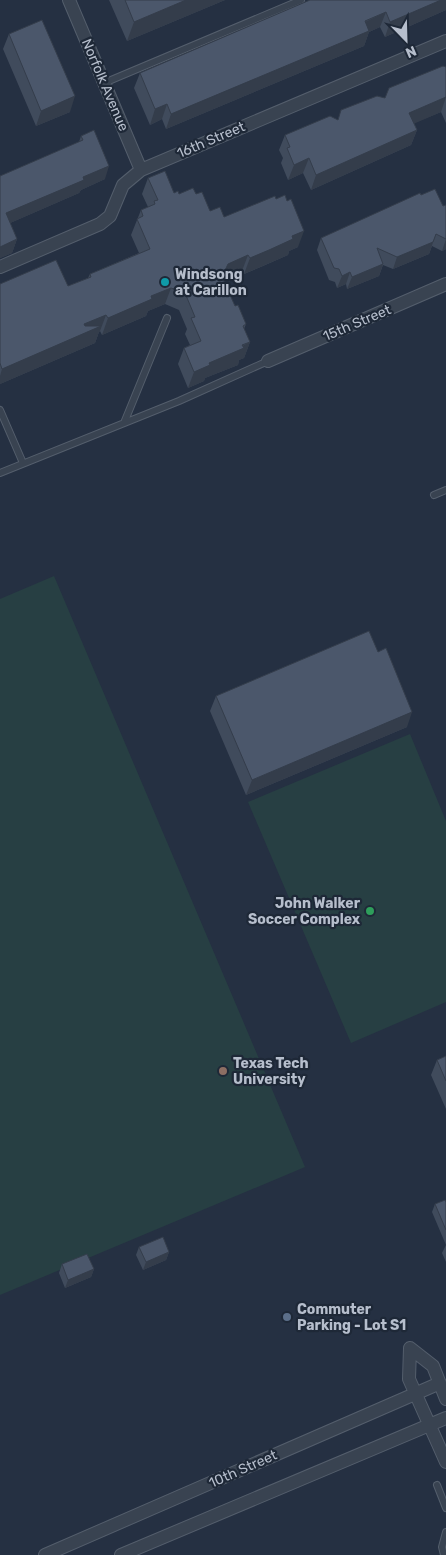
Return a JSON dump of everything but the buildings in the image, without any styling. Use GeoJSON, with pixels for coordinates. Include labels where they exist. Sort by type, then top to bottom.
{"type":"FeatureCollection","features":[{"type":"Feature","properties":{"kind":"street","name":"Norfolk Avenue"},"geometry":{"type":"LineString","coordinates":[[69,0],[141,170]]}},
{"type":"Feature","properties":{"kind":"street","name":"16th Street"},"geometry":{"type":"LineString","coordinates":[[0,267],[100,224],[110,216],[123,185],[141,170],[446,41]]}},
{"type":"Feature","properties":{"kind":"street","name":"15th Street"},"geometry":{"type":"LineString","coordinates":[[268,361],[446,284]]}},
{"type":"Feature","properties":{"kind":"street"},"geometry":{"type":"LineString","coordinates":[[446,1398],[433,1366],[410,1348],[409,1379],[446,1462]]}},
{"type":"Feature","properties":{"kind":"street","name":"10th Street"},"geometry":{"type":"LineString","coordinates":[[45,1555],[440,1383]]}},
{"type":"Feature","properties":{"kind":"street"},"geometry":{"type":"LineString","coordinates":[[121,1555],[446,1418]]}},
{"type":"Feature","properties":{"kind":"lane"},"geometry":{"type":"LineString","coordinates":[[104,83],[301,0]]}},
{"type":"Feature","properties":{"kind":"lane"},"geometry":{"type":"LineString","coordinates":[[124,423],[167,318]]}},
{"type":"Feature","properties":{"kind":"lane"},"geometry":{"type":"LineString","coordinates":[[0,473],[179,401],[268,361]]}},
{"type":"Feature","properties":{"kind":"lane"},"geometry":{"type":"LineString","coordinates":[[0,410],[23,463]]}},
{"type":"Feature","properties":{"kind":"lane"},"geometry":{"type":"LineString","coordinates":[[434,495],[446,490]]}},
{"type":"Feature","properties":{"kind":"lane"},"geometry":{"type":"LineString","coordinates":[[436,1485],[446,1508]]}},
{"type":"Feature","properties":{"kind":"lane"},"geometry":{"type":"LineString","coordinates":[[444,1555],[442,1547],[446,1532]]}},
{"type":"Feature","properties":{"kind":"green space"},"geometry":{"type":"Polygon","coordinates":[[[54,576],[305,1167],[0,1295],[0,599],[54,576]]]}},
{"type":"Feature","properties":{"kind":"green space","name":"John Walker Soccer Complex"},"geometry":{"type":"Polygon","coordinates":[[[410,734],[446,821],[446,1002],[351,1043],[248,802],[410,734]]]}},
{"type":"Feature","properties":{"kind":"place","name":"Windsong at Carillon"},"geometry":{"type":"Point","coordinates":[165,282]}},
{"type":"Feature","properties":{"kind":"place","name":"John Walker Soccer Complex"},"geometry":{"type":"Point","coordinates":[370,911]}},
{"type":"Feature","properties":{"kind":"place","name":"Texas Tech University"},"geometry":{"type":"Point","coordinates":[223,1071]}},
{"type":"Feature","properties":{"kind":"place","name":"Commuter Parking - Lot S1"},"geometry":{"type":"Point","coordinates":[287,1317]}}]}
